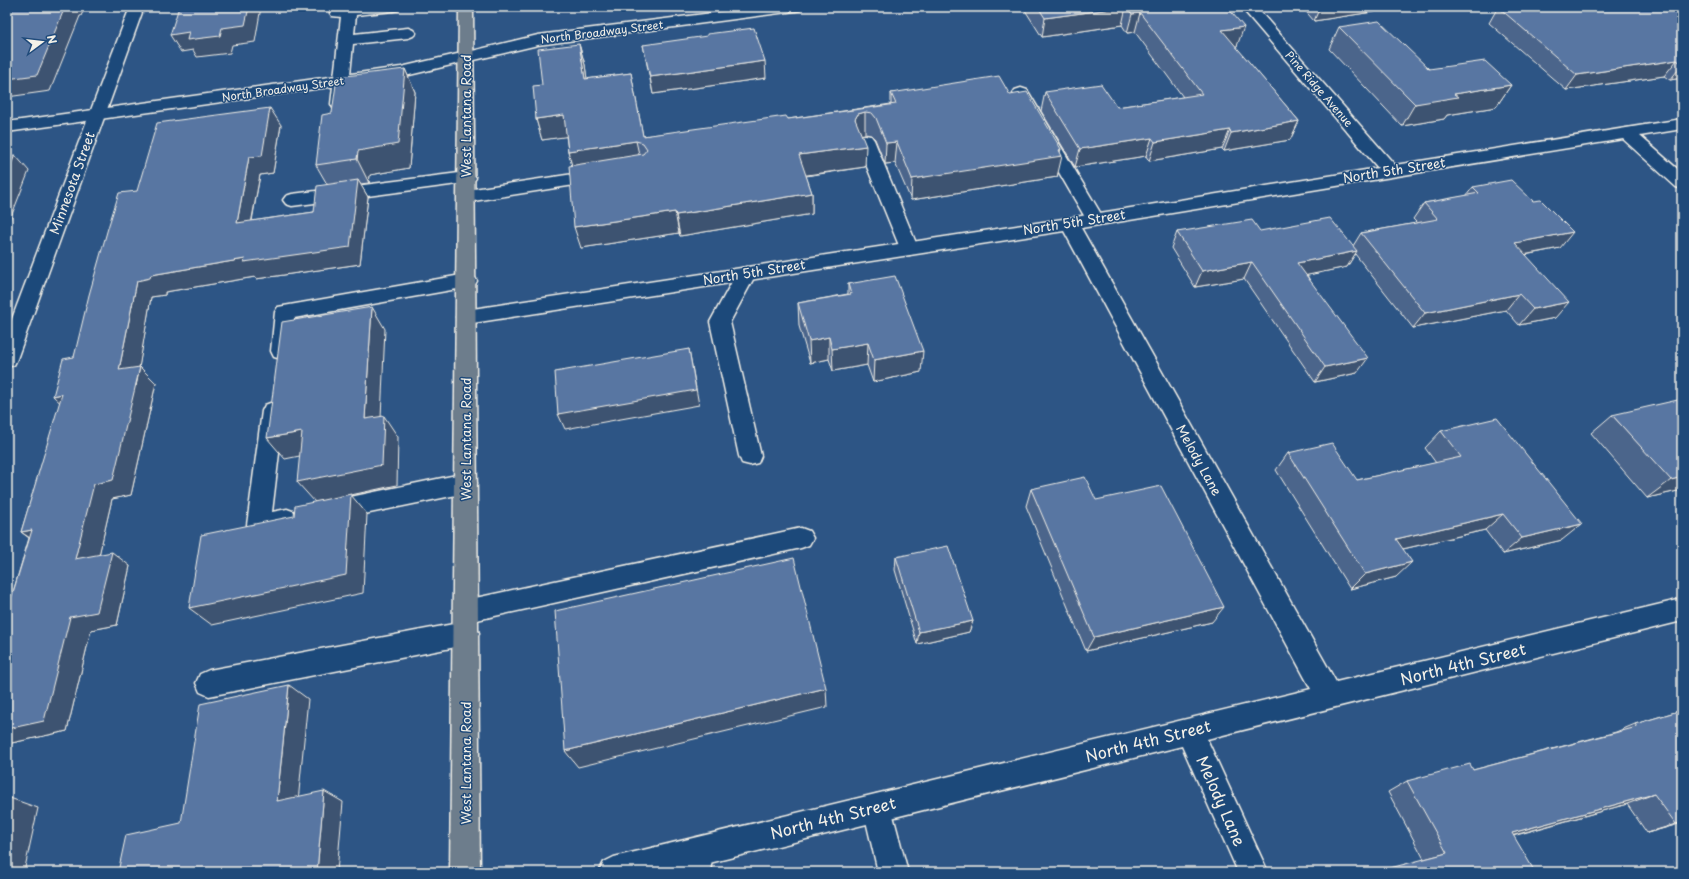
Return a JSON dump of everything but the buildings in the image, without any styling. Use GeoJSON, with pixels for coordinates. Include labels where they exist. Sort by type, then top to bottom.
{"type":"FeatureCollection","features":[{"type":"Feature","properties":{"kind":"main road","name":"West Lantana Road"},"geometry":{"type":"LineString","coordinates":[[465,872],[467,281],[466,7]]}},
{"type":"Feature","properties":{"kind":"street","name":"Minnesota Street"},"geometry":{"type":"LineString","coordinates":[[7,359],[136,7]]}},
{"type":"Feature","properties":{"kind":"street"},"geometry":{"type":"LineString","coordinates":[[337,118],[346,40],[344,10],[393,7]]}},
{"type":"Feature","properties":{"kind":"street","name":"North Broadway Street"},"geometry":{"type":"LineString","coordinates":[[7,127],[401,72],[538,40],[795,7]]}},
{"type":"Feature","properties":{"kind":"street","name":"Pine Ridge Avenue"},"geometry":{"type":"LineString","coordinates":[[1248,7],[1390,170]]}},
{"type":"Feature","properties":{"kind":"street"},"geometry":{"type":"LineString","coordinates":[[346,40],[408,33]]}},
{"type":"Feature","properties":{"kind":"street"},"geometry":{"type":"LineString","coordinates":[[1022,93],[1095,219]]}},
{"type":"Feature","properties":{"kind":"street","name":"North 5th Street"},"geometry":{"type":"LineString","coordinates":[[466,317],[1069,224],[1390,170],[1682,124]]}},
{"type":"Feature","properties":{"kind":"street"},"geometry":{"type":"LineString","coordinates":[[1626,133],[1682,183]]}},
{"type":"Feature","properties":{"kind":"street"},"geometry":{"type":"LineString","coordinates":[[865,140],[909,248]]}},
{"type":"Feature","properties":{"kind":"street"},"geometry":{"type":"LineString","coordinates":[[292,200],[467,187],[618,173]]}},
{"type":"Feature","properties":{"kind":"street","name":"Melody Lane"},"geometry":{"type":"LineString","coordinates":[[1069,224],[1329,696]]}},
{"type":"Feature","properties":{"kind":"street"},"geometry":{"type":"LineString","coordinates":[[746,274],[720,322],[750,456]]}},
{"type":"Feature","properties":{"kind":"street"},"geometry":{"type":"LineString","coordinates":[[279,367],[286,312],[467,281]]}},
{"type":"Feature","properties":{"kind":"street"},"geometry":{"type":"LineString","coordinates":[[276,391],[260,525],[466,483]]}},
{"type":"Feature","properties":{"kind":"street"},"geometry":{"type":"LineString","coordinates":[[210,683],[466,622],[801,538]]}},
{"type":"Feature","properties":{"kind":"street","name":"North 4th Street"},"geometry":{"type":"LineString","coordinates":[[614,872],[697,862],[877,808],[1682,610]]}},
{"type":"Feature","properties":{"kind":"street","name":"Melody Lane"},"geometry":{"type":"LineString","coordinates":[[1190,731],[1253,872]]}},
{"type":"Feature","properties":{"kind":"street"},"geometry":{"type":"LineString","coordinates":[[877,808],[893,872]]}}]}
